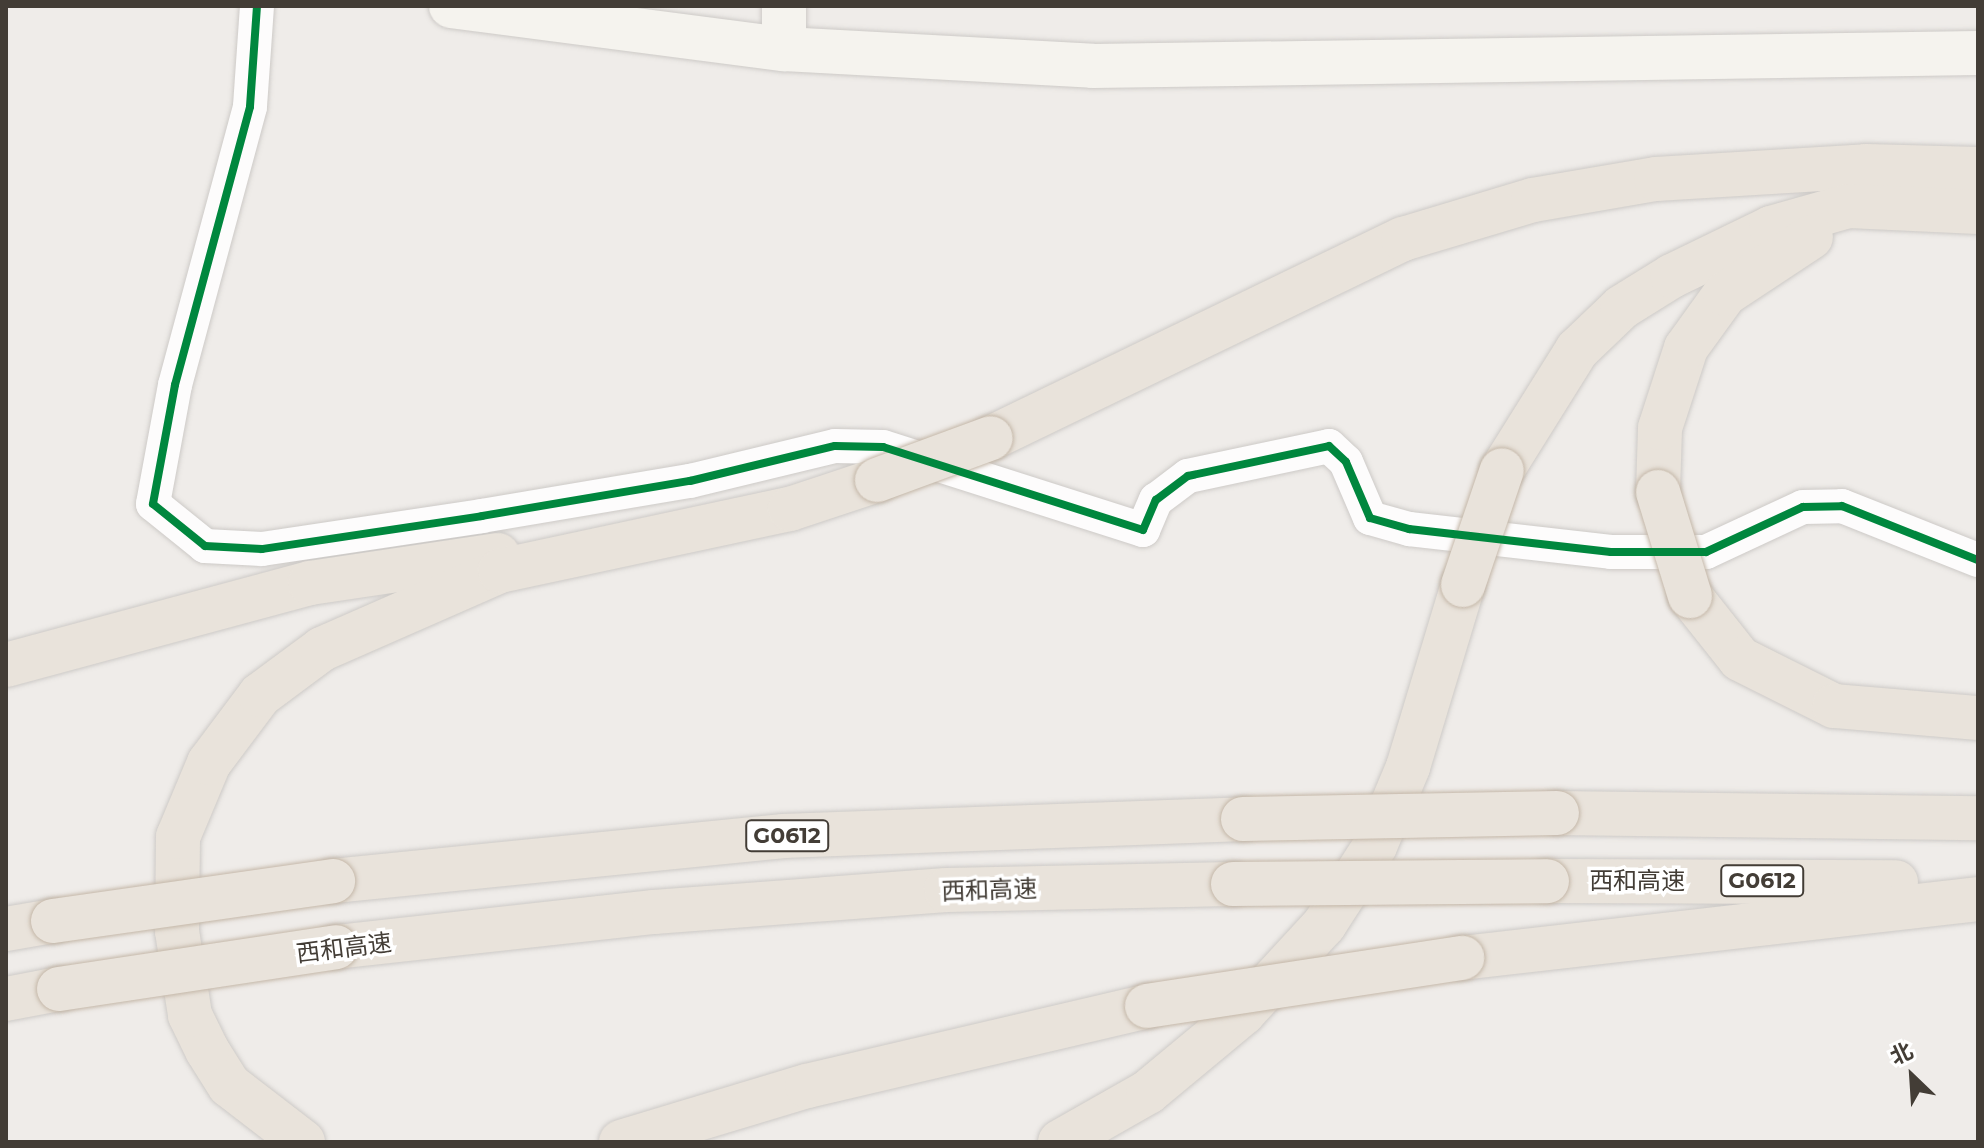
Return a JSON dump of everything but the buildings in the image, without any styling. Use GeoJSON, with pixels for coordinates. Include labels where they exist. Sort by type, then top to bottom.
{"type":"FeatureCollection","features":[{"type":"Feature","properties":{"kind":"highway"},"geometry":{"type":"LineString","coordinates":[[303,1142],[229,1085],[190,1015],[177,931],[178,837],[209,763],[260,695],[322,649],[500,571],[593,548],[790,509],[991,438],[1403,239],[1533,200],[1656,179],[1866,166],[1978,169]]}},
{"type":"Feature","properties":{"kind":"highway"},"geometry":{"type":"LineString","coordinates":[[1060,1142],[1148,1092],[1243,1013],[1324,925],[1375,846],[1408,767],[1463,585],[1502,470],[1577,350],[1622,307],[1672,276],[1771,228],[1849,206],[1978,212]]}},
{"type":"Feature","properties":{"kind":"highway"},"geometry":{"type":"LineString","coordinates":[[1929,210],[1845,224],[1788,246],[1725,294],[1686,348],[1660,428],[1658,492],[1690,596],[1740,659],[1834,706],[1978,718]]}},
{"type":"Feature","properties":{"kind":"highway"},"geometry":{"type":"LineString","coordinates":[[6,665],[310,583],[466,558],[593,548]]}},
{"type":"Feature","properties":{"kind":"highway","name":"G0612"},"geometry":{"type":"LineString","coordinates":[[6,929],[333,881],[784,836],[1243,819],[1557,813],[1978,818]]}},
{"type":"Feature","properties":{"kind":"highway","name":"西和高速"},"geometry":{"type":"LineString","coordinates":[[6,999],[336,947],[654,912],[946,890],[1547,881],[1978,882]]}},
{"type":"Feature","properties":{"kind":"highway"},"geometry":{"type":"LineString","coordinates":[[621,1142],[807,1086],[1147,1006],[1462,958],[1978,899]]}},
{"type":"Feature","properties":{"kind":"street"},"geometry":{"type":"LineString","coordinates":[[257,6],[250,107],[175,385],[153,504],[205,546],[262,549],[482,516],[690,481],[835,446],[883,447],[1143,530],[1156,500],[1188,476],[1329,446],[1346,462],[1370,518],[1409,529],[1611,552],[1706,552],[1803,507],[1842,506],[1978,560]]}},
{"type":"Feature","properties":{"kind":"street"},"geometry":{"type":"LineString","coordinates":[[451,6],[784,49],[1093,66],[1978,53]]}},
{"type":"Feature","properties":{"kind":"street"},"geometry":{"type":"LineString","coordinates":[[784,6],[784,49]]}},
{"type":"Feature","properties":{"kind":"cycle path"},"geometry":{"type":"LineString","coordinates":[[257,6],[250,107],[175,385],[153,504],[205,546],[262,549],[482,516],[690,481],[835,446],[883,447],[1143,530],[1156,500],[1188,476],[1329,446],[1346,462],[1370,518],[1409,529],[1611,552],[1706,552],[1803,507],[1842,506],[1978,560]]}}]}
